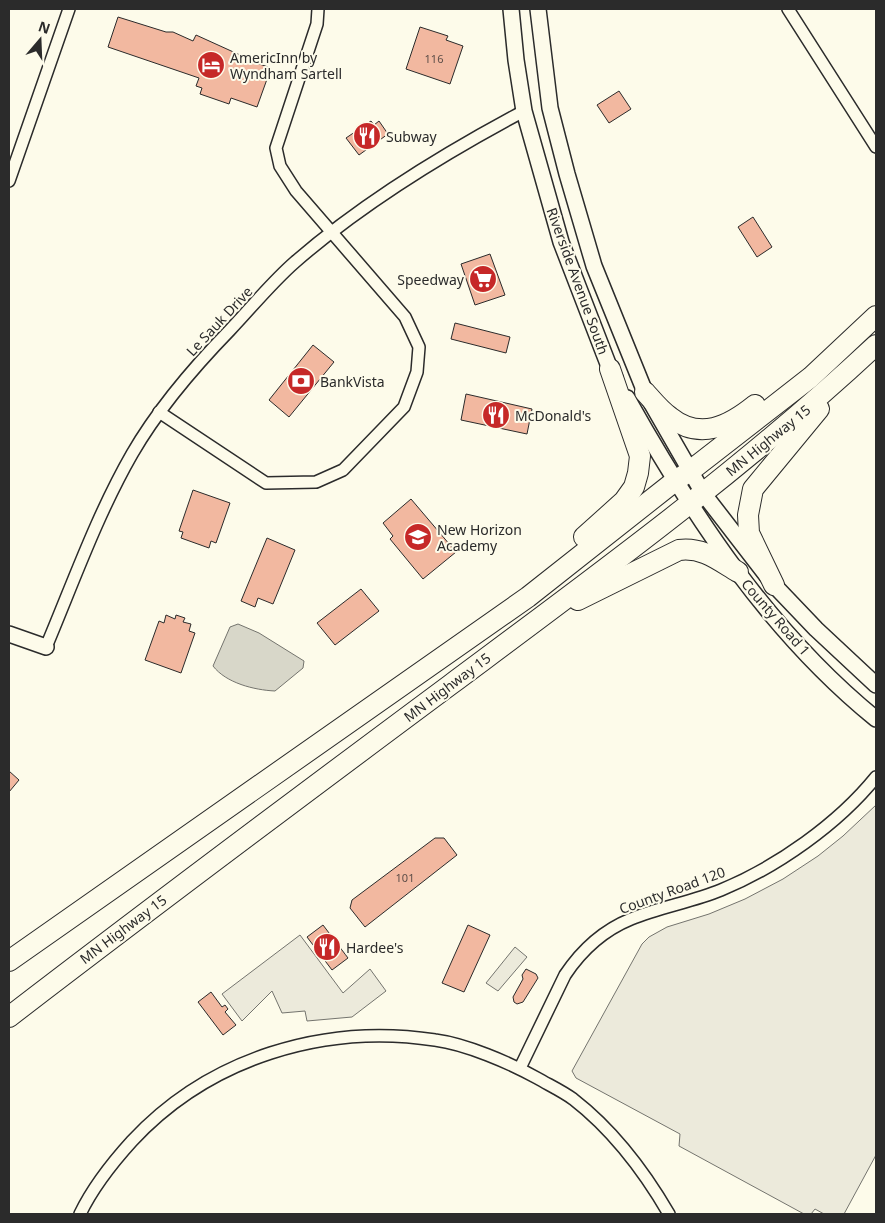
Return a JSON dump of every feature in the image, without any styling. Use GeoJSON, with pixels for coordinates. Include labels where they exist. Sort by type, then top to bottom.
{"type":"FeatureCollection","features":[{"type":"Feature","properties":{"kind":"highway","name":"MN Highway 15"},"geometry":{"type":"LineString","coordinates":[[9,961],[528,597],[811,378],[876,316]]}},
{"type":"Feature","properties":{"kind":"highway","name":"MN Highway 15"},"geometry":{"type":"LineString","coordinates":[[9,1017],[239,841],[538,620],[696,498],[824,394],[876,345]]}},
{"type":"Feature","properties":{"kind":"highway"},"geometry":{"type":"LineString","coordinates":[[645,392],[670,417],[685,426],[702,429],[720,428],[744,414],[788,378],[830,359]]}},
{"type":"Feature","properties":{"kind":"highway"},"geometry":{"type":"LineString","coordinates":[[491,623],[624,501],[634,486],[640,456],[610,369]]}},
{"type":"Feature","properties":{"kind":"highway"},"geometry":{"type":"LineString","coordinates":[[774,585],[749,533],[748,515],[754,489],[844,375]]}},
{"type":"Feature","properties":{"kind":"highway"},"geometry":{"type":"LineString","coordinates":[[538,620],[679,550],[692,549],[706,553],[738,572]]}},
{"type":"Feature","properties":{"kind":"street"},"geometry":{"type":"LineString","coordinates":[[9,181],[69,9]]}},
{"type":"Feature","properties":{"kind":"street"},"geometry":{"type":"LineString","coordinates":[[159,412],[266,483],[280,483],[316,482],[343,470],[404,407],[417,372],[419,347],[405,317],[296,191],[280,166],[276,148],[317,24],[318,9]]}},
{"type":"Feature","properties":{"kind":"street","name":"Riverside Avenue South"},"geometry":{"type":"LineString","coordinates":[[511,9],[524,111],[561,242],[610,369],[683,476]]}},
{"type":"Feature","properties":{"kind":"street","name":"Riverside Avenue South"},"geometry":{"type":"LineString","coordinates":[[538,9],[550,108],[594,266],[645,392],[683,476]]}},
{"type":"Feature","properties":{"kind":"street"},"geometry":{"type":"LineString","coordinates":[[788,9],[876,146]]}},
{"type":"Feature","properties":{"kind":"street","name":"Le Sauk Drive"},"geometry":{"type":"LineString","coordinates":[[46,647],[110,499],[132,454],[159,412],[207,354],[293,264],[331,232],[448,152],[524,111]]}},
{"type":"Feature","properties":{"kind":"street","name":"County Road 1"},"geometry":{"type":"LineString","coordinates":[[683,476],[738,572],[782,628],[854,701],[876,719]]}},
{"type":"Feature","properties":{"kind":"street","name":"County Road 1"},"geometry":{"type":"LineString","coordinates":[[696,498],[774,585],[876,685]]}},
{"type":"Feature","properties":{"kind":"street"},"geometry":{"type":"LineString","coordinates":[[9,634],[46,647]]}},
{"type":"Feature","properties":{"kind":"street","name":"County Road 120"},"geometry":{"type":"LineString","coordinates":[[520,1068],[565,975],[574,961],[598,939],[630,919],[722,890],[774,863],[848,807],[864,793],[876,777]]}},
{"type":"Feature","properties":{"kind":"street"},"geometry":{"type":"LineString","coordinates":[[80,1214],[95,1187],[118,1157],[148,1125],[178,1100],[208,1080],[244,1062],[282,1048],[320,1040],[358,1036],[436,1040],[477,1051],[520,1068],[572,1098],[597,1120],[651,1182],[669,1214]]}},
{"type":"Feature","properties":{"kind":"shaded area"},"geometry":{"type":"Polygon","coordinates":[[[238,624],[259,633],[304,661],[303,668],[275,691],[250,687],[225,677],[213,666],[230,627],[238,624]]]}},
{"type":"Feature","properties":{"kind":"shaded area"},"geometry":{"type":"Polygon","coordinates":[[[876,805],[876,1155],[844,1214],[824,1214],[815,1209],[811,1214],[804,1214],[679,1146],[680,1134],[576,1078],[572,1071],[642,944],[649,937],[667,927],[709,914],[745,899],[783,879],[818,856],[876,805]]]}},
{"type":"Feature","properties":{"kind":"shaded area"},"geometry":{"type":"Polygon","coordinates":[[[300,935],[343,993],[370,969],[386,991],[352,1017],[307,1021],[305,1011],[282,1013],[272,991],[242,1021],[222,994],[300,935]]]}},
{"type":"Feature","properties":{"kind":"shaded area"},"geometry":{"type":"Polygon","coordinates":[[[515,947],[527,957],[498,991],[486,983],[515,947]]]}},
{"type":"Feature","properties":{"kind":"building","name":"AmericInn by Wyndham Sartell"},"geometry":{"type":"Polygon","coordinates":[[[118,17],[166,32],[173,32],[193,41],[196,35],[240,55],[243,61],[245,59],[271,68],[257,107],[231,98],[229,104],[200,94],[202,88],[196,86],[199,78],[108,47],[118,17]]]}},
{"type":"Feature","properties":{"kind":"building"},"geometry":{"type":"Polygon","coordinates":[[[420,27],[448,36],[446,40],[463,46],[450,84],[406,69],[420,27]]]}},
{"type":"Feature","properties":{"kind":"building"},"geometry":{"type":"Polygon","coordinates":[[[619,91],[631,109],[609,123],[597,105],[619,91]]]}},
{"type":"Feature","properties":{"kind":"building","name":"Subway"},"geometry":{"type":"Polygon","coordinates":[[[371,121],[374,125],[379,121],[388,134],[359,155],[346,138],[371,121]]]}},
{"type":"Feature","properties":{"kind":"building"},"geometry":{"type":"Polygon","coordinates":[[[753,217],[772,247],[757,257],[738,227],[753,217]]]}},
{"type":"Feature","properties":{"kind":"building","name":"Speedway"},"geometry":{"type":"Polygon","coordinates":[[[490,254],[505,295],[475,305],[461,264],[490,254]]]}},
{"type":"Feature","properties":{"kind":"building","name":"Speedway"},"geometry":{"type":"Polygon","coordinates":[[[455,323],[510,337],[506,353],[451,339],[455,323]]]}},
{"type":"Feature","properties":{"kind":"building","name":"BankVista"},"geometry":{"type":"Polygon","coordinates":[[[313,345],[334,362],[289,417],[269,400],[313,345]]]}},
{"type":"Feature","properties":{"kind":"building","name":"McDonald's"},"geometry":{"type":"Polygon","coordinates":[[[466,394],[532,409],[527,434],[461,420],[466,394]]]}},
{"type":"Feature","properties":{"kind":"building"},"geometry":{"type":"Polygon","coordinates":[[[193,490],[230,503],[216,543],[211,541],[209,548],[181,538],[183,532],[179,531],[193,490]]]}},
{"type":"Feature","properties":{"kind":"building","name":"New Horizon Academy"},"geometry":{"type":"Polygon","coordinates":[[[411,499],[456,552],[423,579],[390,539],[393,536],[383,523],[411,499]]]}},
{"type":"Feature","properties":{"kind":"building"},"geometry":{"type":"Polygon","coordinates":[[[267,538],[295,550],[273,604],[258,598],[255,607],[241,601],[267,538]]]}},
{"type":"Feature","properties":{"kind":"building"},"geometry":{"type":"Polygon","coordinates":[[[361,589],[379,611],[335,645],[317,623],[361,589]]]}},
{"type":"Feature","properties":{"kind":"building"},"geometry":{"type":"Polygon","coordinates":[[[166,615],[175,619],[176,615],[185,618],[183,622],[191,624],[189,631],[195,633],[181,673],[145,660],[159,621],[164,623],[166,615]]]}},
{"type":"Feature","properties":{"kind":"building"},"geometry":{"type":"Polygon","coordinates":[[[9,771],[19,780],[9,792],[9,771]]]}},
{"type":"Feature","properties":{"kind":"building"},"geometry":{"type":"Polygon","coordinates":[[[435,838],[444,838],[457,855],[365,927],[350,908],[352,900],[435,838]]]}},
{"type":"Feature","properties":{"kind":"building","name":"Hardee's"},"geometry":{"type":"Polygon","coordinates":[[[323,925],[348,958],[332,970],[307,937],[323,925]]]}},
{"type":"Feature","properties":{"kind":"building"},"geometry":{"type":"Polygon","coordinates":[[[468,925],[490,935],[464,992],[442,983],[468,925]]]}},
{"type":"Feature","properties":{"kind":"building"},"geometry":{"type":"Polygon","coordinates":[[[526,969],[536,974],[538,978],[523,1002],[517,1004],[514,1002],[513,997],[526,969]]]}},
{"type":"Feature","properties":{"kind":"building"},"geometry":{"type":"Polygon","coordinates":[[[211,992],[222,1007],[225,1005],[228,1009],[225,1012],[236,1025],[223,1035],[198,1002],[211,992]]]}},
{"type":"Feature","properties":{"kind":"place","name":"AmericInn by Wyndham Sartell"},"geometry":{"type":"Point","coordinates":[211,65]}},
{"type":"Feature","properties":{"kind":"place","name":"Subway"},"geometry":{"type":"Point","coordinates":[367,136]}},
{"type":"Feature","properties":{"kind":"place","name":"Speedway"},"geometry":{"type":"Point","coordinates":[483,279]}},
{"type":"Feature","properties":{"kind":"place","name":"BankVista"},"geometry":{"type":"Point","coordinates":[301,381]}},
{"type":"Feature","properties":{"kind":"place","name":"McDonald's"},"geometry":{"type":"Point","coordinates":[496,415]}},
{"type":"Feature","properties":{"kind":"place","name":"New Horizon Academy"},"geometry":{"type":"Point","coordinates":[418,537]}},
{"type":"Feature","properties":{"kind":"place","name":"Hardee's"},"geometry":{"type":"Point","coordinates":[327,947]}}]}
